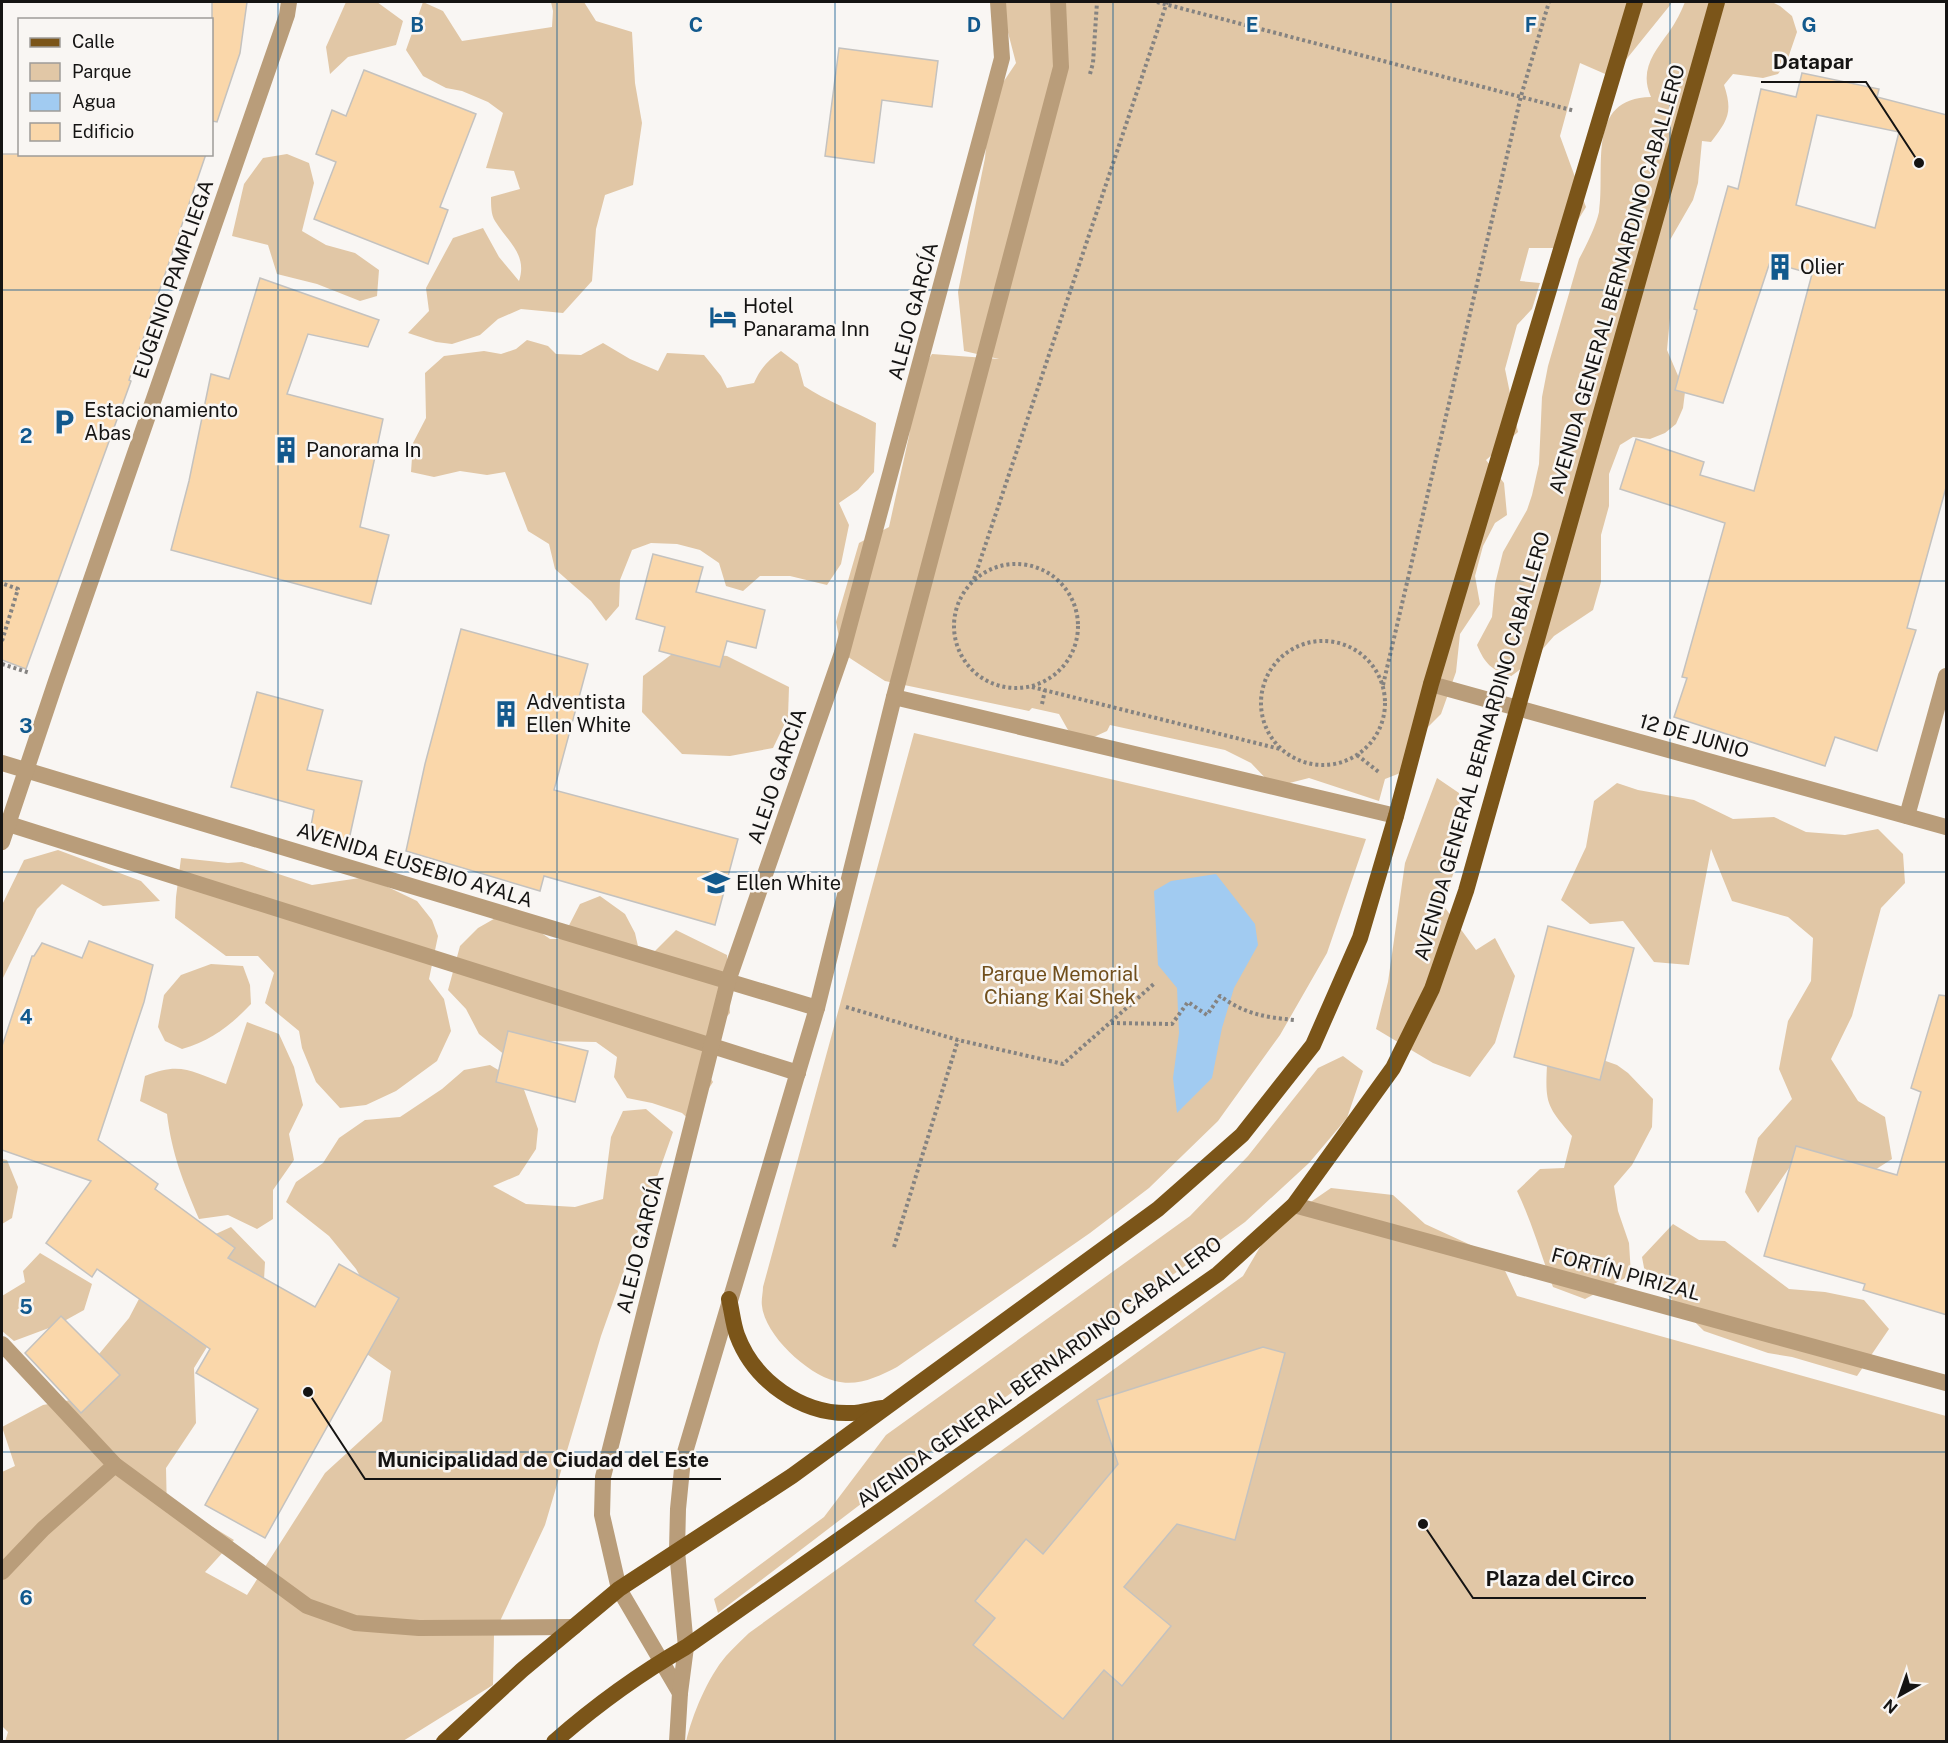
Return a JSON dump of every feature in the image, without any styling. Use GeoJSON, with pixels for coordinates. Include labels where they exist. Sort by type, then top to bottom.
{"type":"FeatureCollection","features":[{"type":"Feature","properties":{"kind":"main road"},"geometry":{"type":"LineString","coordinates":[[444,1742],[522,1670],[620,1589],[792,1476],[1158,1209],[1242,1135],[1313,1045],[1360,938],[1396,816],[1431,684],[1635,2]]}},
{"type":"Feature","properties":{"kind":"main road","name":"AVENIDA GENERAL BERNARDINO CABALLERO"},"geometry":{"type":"LineString","coordinates":[[554,1742],[615,1694],[686,1647],[1218,1274],[1294,1205],[1393,1068],[1432,989],[1466,891],[1717,2]]}},
{"type":"Feature","properties":{"kind":"main road"},"geometry":{"type":"LineString","coordinates":[[729,1299],[737,1335],[754,1367],[781,1392],[814,1408],[851,1413],[887,1407]]}},
{"type":"Feature","properties":{"kind":"street","name":"EUGENIO PAMPLIEGA"},"geometry":{"type":"LineString","coordinates":[[2,842],[4,823],[25,770],[287,15],[289,2]]}},
{"type":"Feature","properties":{"kind":"street","name":"ALEJO GARCÍA"},"geometry":{"type":"LineString","coordinates":[[680,1693],[620,1589],[602,1515],[603,1477],[728,981],[842,653],[1002,58],[998,2]]}},
{"type":"Feature","properties":{"kind":"street"},"geometry":{"type":"LineString","coordinates":[[677,1742],[686,1647],[677,1551],[683,1459],[818,1003],[894,697],[1061,67],[1058,2]]}},
{"type":"Feature","properties":{"kind":"street"},"geometry":{"type":"LineString","coordinates":[[1906,816],[1947,676]]}},
{"type":"Feature","properties":{"kind":"street","name":"12 DE JUNIO"},"geometry":{"type":"LineString","coordinates":[[1431,684],[1947,827]]}},
{"type":"Feature","properties":{"kind":"street"},"geometry":{"type":"LineString","coordinates":[[894,697],[1396,816]]}},
{"type":"Feature","properties":{"kind":"street","name":"AVENIDA EUSEBIO AYALA"},"geometry":{"type":"LineString","coordinates":[[2,763],[728,981],[818,1003]]}},
{"type":"Feature","properties":{"kind":"street"},"geometry":{"type":"LineString","coordinates":[[4,823],[798,1073]]}},
{"type":"Feature","properties":{"kind":"street","name":"FORTÍN PIRIZAL"},"geometry":{"type":"LineString","coordinates":[[1294,1205],[1947,1383]]}},
{"type":"Feature","properties":{"kind":"street"},"geometry":{"type":"LineString","coordinates":[[2,1344],[115,1465],[307,1606],[355,1623],[418,1628],[574,1627]]}},
{"type":"Feature","properties":{"kind":"street"},"geometry":{"type":"LineString","coordinates":[[2,1572],[43,1529],[115,1465]]}},
{"type":"Feature","properties":{"kind":"path"},"geometry":{"type":"LineString","coordinates":[[1157,2],[1599,117]]}},
{"type":"Feature","properties":{"kind":"path"},"geometry":{"type":"LineString","coordinates":[[1383,685],[1521,96],[1549,2]]}},
{"type":"Feature","properties":{"kind":"path"},"geometry":{"type":"LineString","coordinates":[[974,579],[993,567],[1014,563],[1035,566],[1053,576],[1067,590],[1077,608],[1079,628],[1075,648],[1065,666],[1050,679],[1032,687],[1011,689],[992,684],[974,673],[961,657],[954,636],[954,615],[961,596],[974,579],[1166,3]]}},
{"type":"Feature","properties":{"kind":"path"},"geometry":{"type":"LineString","coordinates":[[2,641],[18,589],[4,584]]}},
{"type":"Feature","properties":{"kind":"path"},"geometry":{"type":"LineString","coordinates":[[1032,687],[1281,750],[1298,760],[1318,766],[1339,764],[1357,755],[1372,743],[1382,725],[1386,705],[1383,685],[1374,666],[1360,652],[1342,642],[1320,640],[1300,644],[1281,655],[1268,671],[1261,691],[1261,713],[1268,733],[1281,750]]}},
{"type":"Feature","properties":{"kind":"path"},"geometry":{"type":"LineString","coordinates":[[818,1003],[958,1040],[1063,1064],[1155,983]]}},
{"type":"Feature","properties":{"kind":"path"},"geometry":{"type":"LineString","coordinates":[[1110,1023],[1172,1023],[1188,1002],[1207,1016],[1220,996],[1238,1009],[1264,1017],[1301,1021]]}},
{"type":"Feature","properties":{"kind":"path"},"geometry":{"type":"LineString","coordinates":[[894,1247],[958,1040]]}},
{"type":"Feature","properties":{"kind":"green space"},"geometry":{"type":"Polygon","coordinates":[[[346,2],[377,2],[403,21],[396,45],[348,57],[330,74],[326,47],[346,2]]]}},
{"type":"Feature","properties":{"kind":"green space"},"geometry":{"type":"Polygon","coordinates":[[[423,2],[443,11],[462,41],[552,27],[551,2],[584,2],[596,21],[632,32],[635,83],[642,123],[633,185],[605,195],[596,229],[592,281],[563,313],[521,309],[498,319],[480,335],[452,344],[436,342],[408,333],[429,311],[426,288],[453,238],[483,228],[499,257],[519,281],[521,263],[519,255],[494,219],[491,197],[520,189],[514,171],[486,168],[503,113],[488,102],[462,91],[446,88],[423,76],[406,50],[423,2]]]}},
{"type":"Feature","properties":{"kind":"green space"},"geometry":{"type":"Polygon","coordinates":[[[1000,2],[1671,2],[1612,77],[1580,63],[1560,136],[1586,207],[1561,248],[1529,248],[1520,281],[1540,283],[1532,309],[1517,325],[1505,369],[1518,432],[1486,460],[1504,483],[1507,515],[1495,523],[1483,546],[1475,576],[1480,604],[1460,634],[1456,672],[1441,714],[1416,739],[1408,770],[1385,779],[1379,801],[1309,778],[1274,787],[1251,763],[1225,750],[1110,725],[1107,731],[1083,742],[1068,730],[1059,714],[1032,708],[1029,711],[885,681],[842,653],[836,622],[859,543],[889,527],[909,436],[917,377],[932,354],[999,359],[964,351],[958,292],[985,158],[990,102],[1016,63],[1000,2]]]}},
{"type":"Feature","properties":{"kind":"green space"},"geometry":{"type":"Polygon","coordinates":[[[1685,2],[1772,2],[1792,16],[1797,32],[1787,61],[1778,74],[1763,78],[1733,74],[1724,85],[1728,102],[1725,121],[1711,142],[1702,141],[1698,183],[1693,200],[1670,240],[1670,318],[1667,350],[1685,392],[1683,408],[1676,424],[1665,433],[1650,439],[1633,437],[1620,445],[1609,474],[1609,506],[1601,535],[1601,582],[1593,610],[1554,636],[1534,659],[1510,677],[1489,665],[1477,645],[1492,617],[1495,584],[1503,552],[1527,510],[1532,495],[1539,464],[1542,397],[1548,366],[1579,259],[1599,212],[1601,157],[1607,122],[1616,109],[1630,100],[1651,97],[1647,70],[1685,2]]]}},
{"type":"Feature","properties":{"kind":"green space"},"geometry":{"type":"Polygon","coordinates":[[[287,154],[309,163],[314,183],[302,231],[326,245],[355,253],[379,270],[377,296],[360,301],[317,284],[277,274],[268,245],[232,236],[244,184],[263,158],[287,154]]]}},
{"type":"Feature","properties":{"kind":"green space"},"geometry":{"type":"Polygon","coordinates":[[[527,340],[548,346],[556,354],[581,355],[603,343],[630,359],[658,371],[667,353],[704,355],[721,376],[727,388],[754,383],[765,365],[781,351],[798,364],[804,386],[876,423],[874,472],[858,490],[839,503],[849,525],[841,564],[827,585],[790,576],[760,576],[743,591],[726,586],[719,563],[700,550],[677,544],[651,543],[632,550],[620,580],[619,606],[606,621],[591,601],[555,569],[549,544],[528,531],[505,472],[487,475],[460,471],[434,477],[411,472],[413,443],[426,418],[425,373],[444,356],[484,351],[501,354],[516,349],[527,340]]]}},
{"type":"Feature","properties":{"kind":"green space"},"geometry":{"type":"Polygon","coordinates":[[[676,651],[727,656],[789,687],[788,717],[773,748],[730,756],[682,754],[642,712],[643,676],[676,651]]]}},
{"type":"Feature","properties":{"kind":"green space","name":"Parque Memorial Chiang Kai Shek"},"geometry":{"type":"Polygon","coordinates":[[[914,733],[1366,839],[1327,953],[1280,1035],[1218,1121],[1149,1188],[1090,1233],[897,1367],[867,1380],[843,1383],[824,1377],[812,1370],[800,1362],[779,1341],[765,1317],[762,1304],[763,1287],[914,733]]]}},
{"type":"Feature","properties":{"kind":"green space"},"geometry":{"type":"Polygon","coordinates":[[[1437,778],[1459,793],[1462,847],[1443,905],[1476,950],[1495,938],[1515,976],[1495,1043],[1470,1077],[1433,1063],[1376,1029],[1388,982],[1405,863],[1437,778]]]}},
{"type":"Feature","properties":{"kind":"green space"},"geometry":{"type":"Polygon","coordinates":[[[1617,783],[1638,790],[1694,800],[1733,819],[1774,817],[1806,832],[1845,835],[1878,829],[1903,854],[1905,883],[1881,908],[1852,1016],[1831,1059],[1858,1101],[1885,1117],[1892,1159],[1859,1180],[1796,1158],[1758,1213],[1745,1192],[1758,1138],[1792,1099],[1779,1069],[1788,1021],[1811,981],[1813,938],[1788,917],[1732,901],[1711,849],[1689,965],[1654,962],[1623,921],[1590,924],[1561,900],[1586,847],[1594,801],[1617,783]]]}},
{"type":"Feature","properties":{"kind":"green space"},"geometry":{"type":"Polygon","coordinates":[[[58,850],[141,881],[160,901],[103,906],[62,884],[37,909],[2,980],[2,905],[24,860],[58,850]]]}},
{"type":"Feature","properties":{"kind":"green space"},"geometry":{"type":"Polygon","coordinates":[[[181,858],[228,863],[242,862],[312,885],[367,877],[417,901],[432,920],[438,936],[429,979],[444,999],[451,1031],[437,1061],[396,1091],[366,1105],[340,1108],[316,1082],[302,1048],[299,1031],[265,1003],[274,973],[258,956],[226,956],[175,918],[181,858]]]}},
{"type":"Feature","properties":{"kind":"green space"},"geometry":{"type":"Polygon","coordinates":[[[600,896],[625,914],[635,933],[642,964],[676,930],[727,955],[730,1013],[714,1031],[706,1071],[713,1082],[702,1099],[696,1126],[682,1113],[627,1098],[614,1077],[617,1057],[596,1042],[545,1041],[506,1056],[479,1034],[466,1009],[448,990],[460,946],[478,928],[499,916],[530,925],[550,939],[562,939],[580,904],[600,896]]]}},
{"type":"Feature","properties":{"kind":"green space"},"geometry":{"type":"Polygon","coordinates":[[[211,964],[243,966],[250,985],[251,1004],[220,1031],[182,1049],[165,1041],[158,1027],[164,995],[181,975],[211,964]]]}},
{"type":"Feature","properties":{"kind":"green space"},"geometry":{"type":"Polygon","coordinates":[[[247,1022],[279,1034],[294,1067],[303,1105],[289,1134],[294,1160],[273,1190],[273,1219],[257,1229],[228,1215],[199,1219],[179,1168],[167,1114],[140,1101],[145,1076],[168,1069],[195,1072],[226,1084],[247,1022]]]}},
{"type":"Feature","properties":{"kind":"green space"},"geometry":{"type":"Polygon","coordinates":[[[1586,1054],[1617,1065],[1653,1099],[1652,1127],[1632,1165],[1614,1186],[1618,1211],[1629,1243],[1631,1275],[1585,1299],[1553,1287],[1517,1191],[1540,1169],[1564,1168],[1572,1136],[1549,1104],[1547,1065],[1586,1054]]]}},
{"type":"Feature","properties":{"kind":"green space"},"geometry":{"type":"Polygon","coordinates":[[[1343,1056],[1363,1071],[1347,1118],[1309,1163],[1245,1222],[891,1481],[718,1613],[714,1599],[824,1517],[886,1435],[1190,1216],[1248,1156],[1318,1068],[1343,1056]]]}},
{"type":"Feature","properties":{"kind":"green space"},"geometry":{"type":"Polygon","coordinates":[[[490,1065],[522,1084],[538,1129],[536,1149],[519,1175],[493,1186],[526,1204],[575,1207],[603,1199],[611,1137],[623,1111],[646,1109],[673,1132],[601,1336],[545,1525],[494,1634],[493,1685],[403,1741],[5,1742],[8,1732],[2,1726],[2,1472],[15,1466],[2,1427],[43,1405],[82,1398],[99,1354],[129,1318],[151,1276],[185,1248],[231,1227],[265,1262],[263,1298],[223,1321],[194,1368],[196,1423],[166,1468],[167,1513],[198,1518],[234,1540],[205,1572],[247,1595],[325,1473],[382,1421],[391,1371],[361,1350],[382,1317],[356,1269],[329,1236],[286,1202],[296,1182],[323,1163],[339,1138],[365,1120],[400,1117],[442,1089],[464,1070],[490,1065]]]}},
{"type":"Feature","properties":{"kind":"green space"},"geometry":{"type":"Polygon","coordinates":[[[2,1159],[7,1160],[18,1187],[12,1218],[2,1224],[2,1159]]]}},
{"type":"Feature","properties":{"kind":"green space"},"geometry":{"type":"Polygon","coordinates":[[[1331,1188],[1393,1195],[1425,1224],[1499,1258],[1517,1296],[1946,1416],[1946,1741],[686,1742],[692,1720],[707,1685],[726,1656],[749,1633],[1243,1276],[1270,1230],[1331,1188]]]}},
{"type":"Feature","properties":{"kind":"green space"},"geometry":{"type":"Polygon","coordinates":[[[1673,1224],[1699,1240],[1725,1241],[1789,1289],[1825,1292],[1864,1300],[1889,1329],[1857,1376],[1792,1357],[1768,1353],[1704,1331],[1645,1273],[1642,1257],[1673,1224]]]}},
{"type":"Feature","properties":{"kind":"green space"},"geometry":{"type":"Polygon","coordinates":[[[40,1253],[92,1284],[84,1310],[57,1325],[14,1341],[2,1331],[2,1296],[25,1282],[23,1271],[40,1253]]]}},
{"type":"Feature","properties":{"kind":"water"},"geometry":{"type":"Polygon","coordinates":[[[1216,874],[1255,924],[1258,945],[1234,988],[1222,1028],[1212,1078],[1177,1113],[1173,1078],[1179,1033],[1177,988],[1158,965],[1154,891],[1171,881],[1216,874]]]}},
{"type":"Feature","properties":{"kind":"building"},"geometry":{"type":"Polygon","coordinates":[[[212,2],[247,2],[240,53],[217,122],[213,121],[212,2]]]}},
{"type":"Feature","properties":{"kind":"building"},"geometry":{"type":"Polygon","coordinates":[[[839,48],[938,61],[932,107],[882,100],[874,163],[825,156],[839,48]]]}},
{"type":"Feature","properties":{"kind":"building"},"geometry":{"type":"Polygon","coordinates":[[[364,70],[476,114],[440,207],[448,210],[428,264],[314,219],[336,162],[316,154],[332,110],[346,116],[364,70]]]}},
{"type":"Feature","properties":{"kind":"building"},"geometry":{"type":"Polygon","coordinates":[[[1802,73],[1879,89],[1877,97],[1947,115],[1947,484],[1907,628],[1916,630],[1877,751],[1835,737],[1825,766],[1674,717],[1687,678],[1682,677],[1725,523],[1620,489],[1636,439],[1704,462],[1700,475],[1754,491],[1812,274],[1770,262],[1723,403],[1675,390],[1697,310],[1694,309],[1728,186],[1738,189],[1761,89],[1796,97],[1802,73]],[[1817,115],[1796,205],[1875,228],[1899,132],[1817,115]]]}},
{"type":"Feature","properties":{"kind":"building","name":"Estacionamiento Abas"},"geometry":{"type":"Polygon","coordinates":[[[2,154],[18,154],[18,156],[205,156],[129,380],[131,381],[26,669],[2,660],[2,154]]]}},
{"type":"Feature","properties":{"kind":"building"},"geometry":{"type":"Polygon","coordinates":[[[260,278],[379,320],[368,347],[308,334],[287,394],[383,419],[360,527],[389,535],[371,604],[171,550],[189,481],[211,374],[229,379],[260,278]]]}},
{"type":"Feature","properties":{"kind":"building"},"geometry":{"type":"Polygon","coordinates":[[[653,554],[703,567],[696,592],[765,610],[756,648],[727,641],[720,667],[659,651],[665,627],[636,619],[653,554]]]}},
{"type":"Feature","properties":{"kind":"building"},"geometry":{"type":"Polygon","coordinates":[[[461,629],[588,664],[554,790],[738,839],[715,925],[544,876],[540,891],[406,851],[425,764],[461,629]]]}},
{"type":"Feature","properties":{"kind":"building"},"geometry":{"type":"Polygon","coordinates":[[[257,692],[323,710],[307,770],[362,781],[348,844],[309,836],[314,810],[231,787],[257,692]]]}},
{"type":"Feature","properties":{"kind":"building"},"geometry":{"type":"Polygon","coordinates":[[[1548,926],[1634,948],[1600,1080],[1514,1057],[1548,926]]]}},
{"type":"Feature","properties":{"kind":"building"},"geometry":{"type":"Polygon","coordinates":[[[89,941],[153,965],[144,1002],[98,1140],[158,1184],[155,1189],[235,1248],[228,1258],[315,1307],[339,1264],[399,1298],[265,1538],[205,1505],[258,1409],[196,1373],[210,1349],[97,1269],[92,1277],[46,1243],[91,1181],[2,1150],[2,1046],[32,956],[42,943],[82,958],[89,941]]]}},
{"type":"Feature","properties":{"kind":"building"},"geometry":{"type":"Polygon","coordinates":[[[1939,995],[1947,996],[1947,1315],[1863,1290],[1865,1284],[1764,1256],[1796,1146],[1897,1175],[1921,1092],[1911,1088],[1939,995]]]}},
{"type":"Feature","properties":{"kind":"building"},"geometry":{"type":"Polygon","coordinates":[[[508,1031],[588,1051],[575,1102],[496,1082],[508,1031]]]}},
{"type":"Feature","properties":{"kind":"building"},"geometry":{"type":"Polygon","coordinates":[[[61,1316],[120,1375],[81,1413],[25,1353],[61,1316]]]}},
{"type":"Feature","properties":{"kind":"building"},"geometry":{"type":"Polygon","coordinates":[[[1263,1347],[1285,1353],[1235,1540],[1177,1524],[1124,1587],[1171,1626],[1122,1686],[1104,1670],[1063,1719],[973,1645],[995,1618],[975,1601],[1026,1539],[1043,1554],[1118,1464],[1097,1400],[1263,1347]]]}},
{"type":"Feature","properties":{"kind":"place","name":"Datapar"},"geometry":{"type":"Point","coordinates":[1919,163]}},
{"type":"Feature","properties":{"kind":"place","name":"Olier"},"geometry":{"type":"Point","coordinates":[1780,267]}},
{"type":"Feature","properties":{"kind":"place","name":"Hotel Panarama Inn"},"geometry":{"type":"Point","coordinates":[723,317]}},
{"type":"Feature","properties":{"kind":"place","name":"Estacionamiento Abas"},"geometry":{"type":"Point","coordinates":[64,422]}},
{"type":"Feature","properties":{"kind":"place","name":"Panorama In"},"geometry":{"type":"Point","coordinates":[286,450]}},
{"type":"Feature","properties":{"kind":"place","name":"Adventista Ellen White"},"geometry":{"type":"Point","coordinates":[506,714]}},
{"type":"Feature","properties":{"kind":"place","name":"Ellen White"},"geometry":{"type":"Point","coordinates":[716,883]}},
{"type":"Feature","properties":{"kind":"place","name":"Municipalidad de Ciudad del Este"},"geometry":{"type":"Point","coordinates":[308,1392]}},
{"type":"Feature","properties":{"kind":"place","name":"Plaza del Circo"},"geometry":{"type":"Point","coordinates":[1423,1524]}}]}
